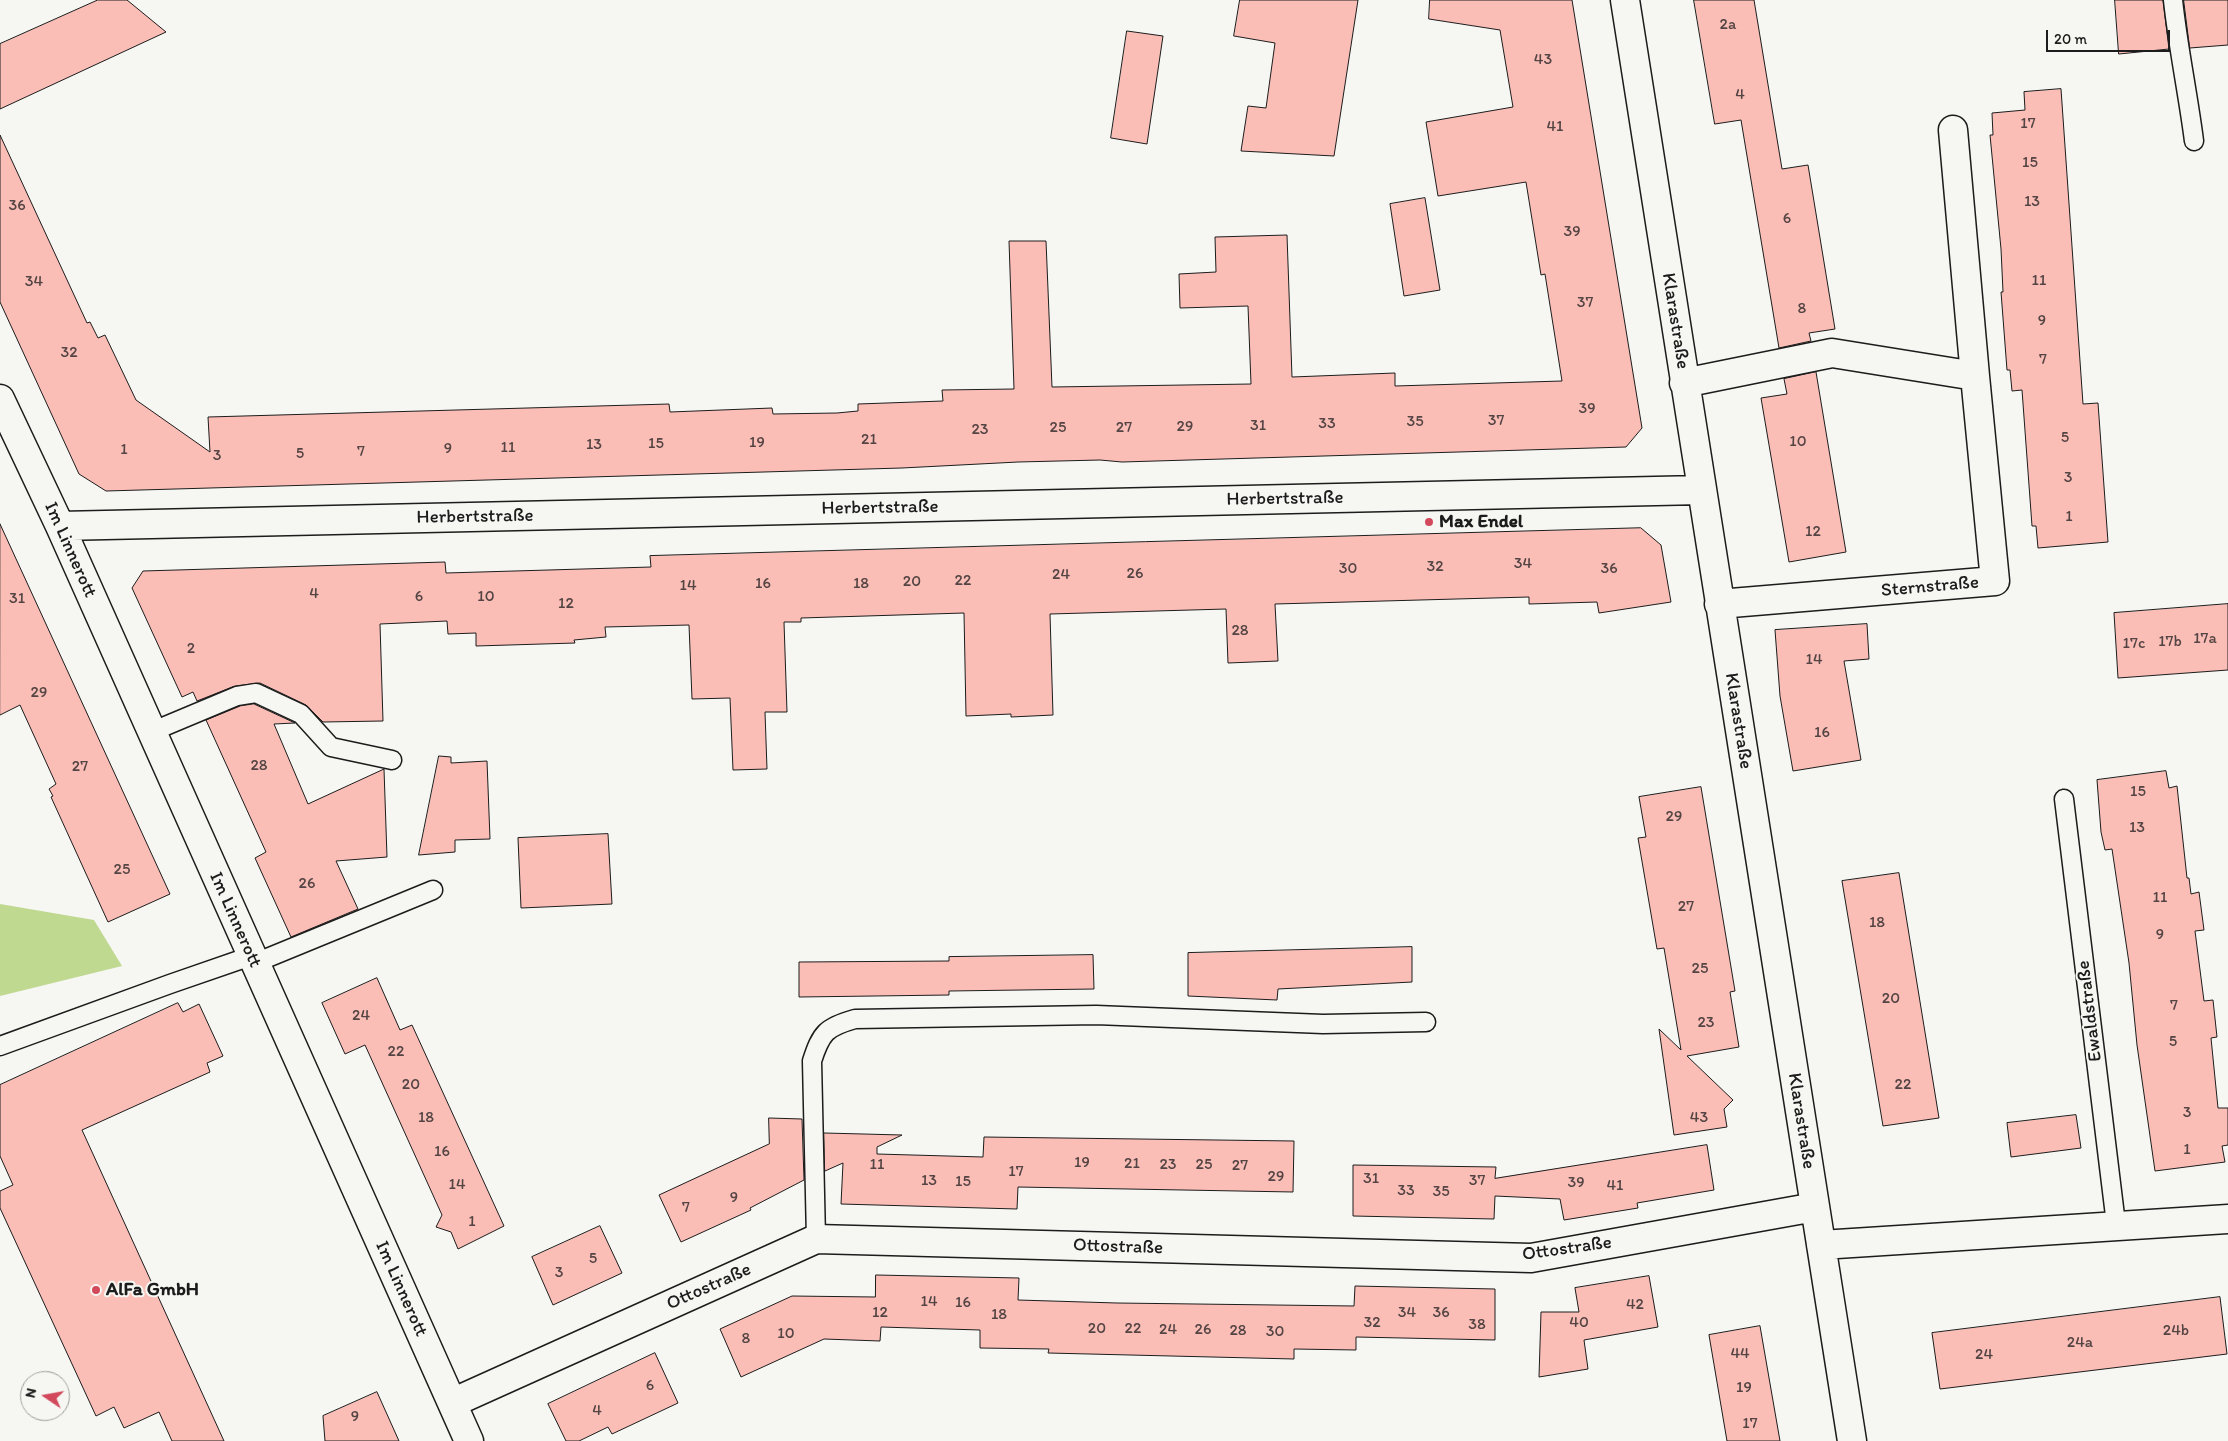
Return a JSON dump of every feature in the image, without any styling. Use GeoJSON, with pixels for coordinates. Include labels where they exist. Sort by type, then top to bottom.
{"type":"FeatureCollection","features":[{"type":"Feature","properties":{"kind":"street","name":"Klarastraße"},"geometry":{"type":"LineString","coordinates":[[1624,0],[1852,1441]]}},
{"type":"Feature","properties":{"kind":"street","name":"Sternstraße"},"geometry":{"type":"LineString","coordinates":[[1720,604],[1994,581],[1953,130]]}},
{"type":"Feature","properties":{"kind":"street"},"geometry":{"type":"LineString","coordinates":[[1684,383],[1832,353],[1974,376]]}},
{"type":"Feature","properties":{"kind":"street","name":"Im Linnerott"},"geometry":{"type":"LineString","coordinates":[[0,399],[60,526],[469,1441]]}},
{"type":"Feature","properties":{"kind":"street","name":"Herbertstraße"},"geometry":{"type":"LineString","coordinates":[[60,526],[1701,490]]}},
{"type":"Feature","properties":{"kind":"street","name":"Ottostraße"},"geometry":{"type":"LineString","coordinates":[[452,1403],[816,1239],[1531,1258],[1815,1207]]}},
{"type":"Feature","properties":{"kind":"street"},"geometry":{"type":"LineString","coordinates":[[1821,1245],[2116,1224],[2228,1219]]}},
{"type":"Feature","properties":{"kind":"lane"},"geometry":{"type":"LineString","coordinates":[[2173,0],[2176,33],[2185,75],[2194,141]]}},
{"type":"Feature","properties":{"kind":"lane"},"geometry":{"type":"LineString","coordinates":[[151,732],[237,696],[256,693],[302,714],[330,747],[392,760]]}},
{"type":"Feature","properties":{"kind":"lane","name":"Ewaldstraße"},"geometry":{"type":"LineString","coordinates":[[2064,798],[2116,1224]]}},
{"type":"Feature","properties":{"kind":"lane"},"geometry":{"type":"LineString","coordinates":[[0,1046],[170,984],[253,960],[433,890]]}},
{"type":"Feature","properties":{"kind":"lane"},"geometry":{"type":"LineString","coordinates":[[816,1239],[812,1061],[818,1040],[835,1024],[855,1019],[1096,1015],[1323,1024],[1426,1022]]}},
{"type":"Feature","properties":{"kind":"green space"},"geometry":{"type":"Polygon","coordinates":[[[0,904],[94,920],[122,966],[0,996],[0,904]]]}},
{"type":"Feature","properties":{"kind":"building"},"geometry":{"type":"Polygon","coordinates":[[[98,0],[127,0],[166,32],[0,109],[0,44],[98,0]]]}},
{"type":"Feature","properties":{"kind":"building"},"geometry":{"type":"Polygon","coordinates":[[[1240,0],[1358,0],[1334,156],[1241,151],[1248,106],[1266,108],[1275,43],[1234,36],[1240,0]]]}},
{"type":"Feature","properties":{"kind":"building"},"geometry":{"type":"Polygon","coordinates":[[[1430,0],[1572,0],[1642,428],[1626,447],[1122,462],[1100,460],[1018,462],[902,468],[106,491],[79,474],[0,302],[0,135],[87,323],[90,322],[98,338],[105,335],[136,400],[210,452],[208,417],[669,404],[670,412],[772,408],[773,414],[837,413],[858,411],[858,404],[943,401],[942,390],[1014,389],[1009,241],[1046,241],[1052,387],[1251,384],[1248,306],[1180,308],[1179,274],[1216,272],[1215,237],[1287,235],[1292,377],[1395,373],[1395,386],[1562,381],[1545,274],[1541,275],[1526,182],[1438,196],[1426,122],[1513,107],[1500,30],[1429,19],[1430,0]]]}},
{"type":"Feature","properties":{"kind":"building"},"geometry":{"type":"Polygon","coordinates":[[[1694,0],[1754,0],[1782,169],[1808,165],[1835,329],[1809,333],[1811,341],[1779,348],[1741,120],[1715,124],[1694,0]]]}},
{"type":"Feature","properties":{"kind":"building"},"geometry":{"type":"Polygon","coordinates":[[[2115,0],[2163,0],[2169,49],[2119,54],[2115,0]]]}},
{"type":"Feature","properties":{"kind":"building"},"geometry":{"type":"Polygon","coordinates":[[[2184,0],[2228,0],[2228,45],[2190,48],[2184,0]]]}},
{"type":"Feature","properties":{"kind":"building"},"geometry":{"type":"Polygon","coordinates":[[[1127,31],[1163,36],[1147,144],[1111,138],[1127,31]]]}},
{"type":"Feature","properties":{"kind":"building"},"geometry":{"type":"Polygon","coordinates":[[[2061,89],[2083,404],[2098,403],[2108,542],[2038,548],[2036,526],[2032,526],[2022,390],[2012,391],[2010,370],[2007,370],[2001,292],[2003,292],[2001,249],[1990,135],[1993,135],[1992,113],[2025,110],[2024,92],[2061,89]]]}},
{"type":"Feature","properties":{"kind":"building"},"geometry":{"type":"Polygon","coordinates":[[[1425,198],[1440,290],[1404,296],[1390,204],[1425,198]]]}},
{"type":"Feature","properties":{"kind":"building"},"geometry":{"type":"Polygon","coordinates":[[[1816,372],[1846,552],[1789,562],[1761,398],[1787,394],[1784,379],[1816,372]]]}},
{"type":"Feature","properties":{"kind":"building"},"geometry":{"type":"Polygon","coordinates":[[[0,524],[170,894],[108,922],[51,797],[53,796],[49,789],[56,784],[20,705],[0,715],[0,524]]]}},
{"type":"Feature","properties":{"kind":"building"},"geometry":{"type":"Polygon","coordinates":[[[1641,528],[1661,545],[1671,602],[1599,613],[1597,602],[1529,604],[1529,597],[1275,604],[1278,661],[1228,663],[1226,609],[1050,614],[1053,715],[1011,717],[1011,714],[966,716],[964,613],[801,618],[801,622],[784,622],[787,712],[765,712],[767,769],[733,770],[730,698],[692,699],[689,625],[605,627],[606,637],[574,640],[575,643],[476,646],[476,633],[448,634],[447,621],[380,624],[383,721],[323,722],[306,705],[260,683],[235,686],[197,701],[193,692],[182,697],[132,588],[143,571],[445,562],[446,573],[651,567],[650,556],[1641,528]]]}},
{"type":"Feature","properties":{"kind":"building"},"geometry":{"type":"Polygon","coordinates":[[[2228,604],[2228,670],[2118,678],[2114,613],[2228,604]]]}},
{"type":"Feature","properties":{"kind":"building"},"geometry":{"type":"Polygon","coordinates":[[[1867,624],[1869,659],[1844,661],[1861,760],[1793,771],[1780,696],[1775,630],[1867,624]]]}},
{"type":"Feature","properties":{"kind":"building"},"geometry":{"type":"Polygon","coordinates":[[[254,704],[295,723],[274,724],[308,804],[384,769],[387,857],[336,861],[358,909],[291,937],[255,858],[266,852],[206,720],[240,706],[254,704]]]}},
{"type":"Feature","properties":{"kind":"building"},"geometry":{"type":"Polygon","coordinates":[[[439,756],[451,757],[451,763],[487,761],[490,839],[455,840],[455,852],[419,855],[439,756]]]}},
{"type":"Feature","properties":{"kind":"building"},"geometry":{"type":"Polygon","coordinates":[[[2166,771],[2169,788],[2177,786],[2187,878],[2189,878],[2191,894],[2199,892],[2204,930],[2195,931],[2204,1001],[2213,1000],[2217,1037],[2211,1038],[2218,1108],[2228,1108],[2228,1145],[2222,1146],[2225,1162],[2155,1171],[2137,1045],[2129,963],[2112,849],[2105,850],[2101,832],[2097,780],[2166,771]]]}},
{"type":"Feature","properties":{"kind":"building"},"geometry":{"type":"Polygon","coordinates":[[[1701,787],[1735,991],[1730,992],[1739,1047],[1687,1056],[1733,1100],[1724,1109],[1727,1127],[1674,1135],[1659,1029],[1681,1050],[1664,948],[1657,949],[1638,838],[1646,837],[1639,797],[1701,787]]]}},
{"type":"Feature","properties":{"kind":"building"},"geometry":{"type":"Polygon","coordinates":[[[608,834],[612,904],[521,908],[518,838],[608,834]]]}},
{"type":"Feature","properties":{"kind":"building"},"geometry":{"type":"Polygon","coordinates":[[[1899,873],[1939,1118],[1883,1126],[1842,881],[1899,873]]]}},
{"type":"Feature","properties":{"kind":"building"},"geometry":{"type":"Polygon","coordinates":[[[1412,947],[1412,982],[1278,989],[1277,1000],[1188,996],[1188,953],[1412,947]]]}},
{"type":"Feature","properties":{"kind":"building"},"geometry":{"type":"Polygon","coordinates":[[[1093,955],[1094,989],[949,991],[949,995],[799,997],[799,962],[949,961],[949,957],[1093,955]]]}},
{"type":"Feature","properties":{"kind":"building"},"geometry":{"type":"Polygon","coordinates":[[[377,978],[400,1030],[412,1025],[504,1226],[458,1249],[451,1232],[436,1227],[442,1215],[365,1045],[345,1054],[322,1003],[377,978]]]}},
{"type":"Feature","properties":{"kind":"building","name":"AlFa GmbH"},"geometry":{"type":"Polygon","coordinates":[[[178,1003],[183,1012],[199,1004],[223,1056],[207,1063],[210,1072],[82,1130],[224,1441],[172,1441],[159,1412],[124,1428],[114,1407],[96,1416],[0,1208],[0,1191],[13,1185],[0,1156],[0,1085],[178,1003]]]}},
{"type":"Feature","properties":{"kind":"building"},"geometry":{"type":"Polygon","coordinates":[[[2076,1115],[2081,1148],[2011,1157],[2007,1123],[2076,1115]]]}},
{"type":"Feature","properties":{"kind":"building"},"geometry":{"type":"Polygon","coordinates":[[[769,1118],[802,1119],[804,1180],[750,1208],[751,1210],[681,1242],[659,1195],[769,1144],[769,1118]]]}},
{"type":"Feature","properties":{"kind":"building"},"geometry":{"type":"Polygon","coordinates":[[[824,1133],[902,1135],[877,1147],[877,1154],[983,1157],[984,1137],[1294,1141],[1293,1192],[1018,1187],[1017,1209],[841,1204],[843,1163],[825,1171],[824,1133]]]}},
{"type":"Feature","properties":{"kind":"building"},"geometry":{"type":"Polygon","coordinates":[[[1707,1145],[1714,1190],[1637,1203],[1638,1208],[1564,1220],[1560,1199],[1495,1196],[1494,1219],[1353,1216],[1353,1165],[1496,1167],[1495,1178],[1707,1145]]]}},
{"type":"Feature","properties":{"kind":"building"},"geometry":{"type":"Polygon","coordinates":[[[600,1226],[622,1273],[553,1305],[532,1257],[600,1226]]]}},
{"type":"Feature","properties":{"kind":"building"},"geometry":{"type":"Polygon","coordinates":[[[876,1275],[1019,1278],[1018,1300],[1117,1303],[1354,1306],[1355,1286],[1495,1289],[1495,1340],[1356,1337],[1356,1350],[1294,1349],[1294,1359],[1048,1353],[1049,1349],[980,1348],[980,1330],[881,1327],[880,1341],[824,1339],[741,1377],[720,1329],[792,1296],[875,1297],[876,1275]]]}},
{"type":"Feature","properties":{"kind":"building"},"geometry":{"type":"Polygon","coordinates":[[[1649,1276],[1658,1327],[1584,1340],[1588,1369],[1539,1377],[1541,1312],[1579,1312],[1575,1288],[1649,1276]]]}},
{"type":"Feature","properties":{"kind":"building"},"geometry":{"type":"Polygon","coordinates":[[[2220,1297],[2227,1354],[1940,1389],[1932,1333],[2220,1297]]]}},
{"type":"Feature","properties":{"kind":"building"},"geometry":{"type":"Polygon","coordinates":[[[1760,1326],[1780,1441],[1727,1441],[1709,1335],[1760,1326]]]}},
{"type":"Feature","properties":{"kind":"building"},"geometry":{"type":"Polygon","coordinates":[[[655,1353],[678,1403],[612,1434],[608,1427],[579,1441],[566,1441],[548,1404],[655,1353]]]}},
{"type":"Feature","properties":{"kind":"building"},"geometry":{"type":"Polygon","coordinates":[[[377,1392],[399,1441],[325,1441],[323,1416],[377,1392]]]}},
{"type":"Feature","properties":{"kind":"place","name":"Max Endel"},"geometry":{"type":"Point","coordinates":[1429,522]}},
{"type":"Feature","properties":{"kind":"place","name":"AlFa GmbH"},"geometry":{"type":"Point","coordinates":[96,1290]}}]}
